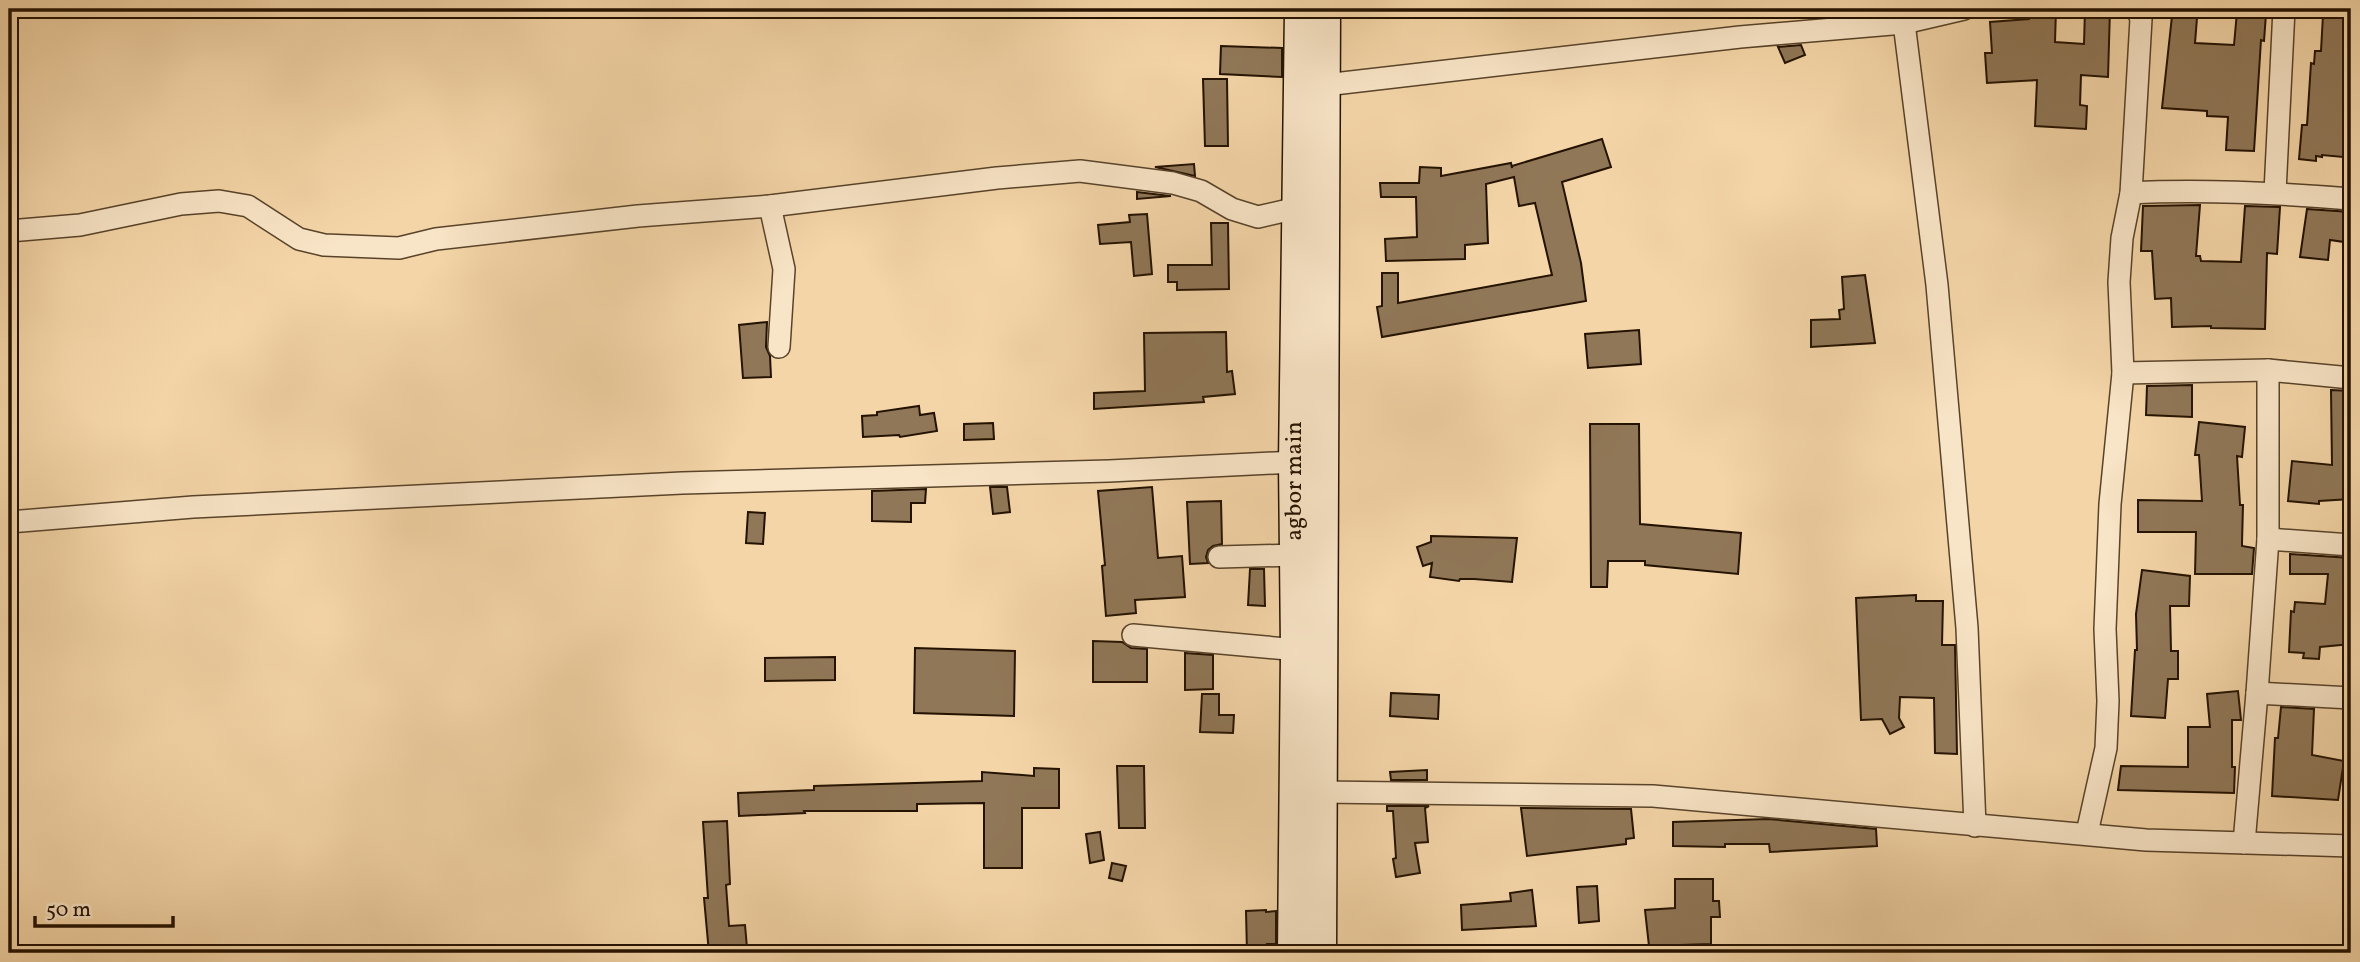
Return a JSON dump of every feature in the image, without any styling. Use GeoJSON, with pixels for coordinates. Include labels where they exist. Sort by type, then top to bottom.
{"type":"FeatureCollection","features":[{"type":"Feature","properties":{"kind":"main road","name":"agbor main"},"geometry":{"type":"LineString","coordinates":[[1300,9],[1295,555],[1310,652],[1320,792],[1321,953]]}},
{"type":"Feature","properties":{"kind":"main road","name":"agbor main"},"geometry":{"type":"LineString","coordinates":[[1293,953],[1310,652],[1325,9]]}},
{"type":"Feature","properties":{"kind":"street"},"geometry":{"type":"LineString","coordinates":[[1325,85],[1716,40],[1836,19],[1903,23],[1964,9]]}},
{"type":"Feature","properties":{"kind":"street"},"geometry":{"type":"LineString","coordinates":[[2087,833],[2106,748],[2108,701],[2105,629],[2110,504],[2123,373],[2119,282],[2122,237],[2132,193],[2141,19],[2137,9]]}},
{"type":"Feature","properties":{"kind":"street"},"geometry":{"type":"LineString","coordinates":[[2276,192],[2284,9]]}},
{"type":"Feature","properties":{"kind":"street"},"geometry":{"type":"LineString","coordinates":[[1903,23],[1938,298],[1967,628],[1975,826]]}},
{"type":"Feature","properties":{"kind":"street"},"geometry":{"type":"LineString","coordinates":[[9,231],[79,225],[181,204],[219,201],[248,206],[299,239],[324,245],[399,248],[436,239],[638,215],[770,206],[997,178],[1080,172],[1173,183],[1200,191],[1232,209],[1258,218],[1297,208]]}},
{"type":"Feature","properties":{"kind":"street"},"geometry":{"type":"LineString","coordinates":[[2132,193],[2276,192],[2351,199]]}},
{"type":"Feature","properties":{"kind":"street"},"geometry":{"type":"LineString","coordinates":[[770,206],[784,269],[779,347]]}},
{"type":"Feature","properties":{"kind":"street"},"geometry":{"type":"LineString","coordinates":[[2123,373],[2268,370],[2351,378]]}},
{"type":"Feature","properties":{"kind":"street"},"geometry":{"type":"LineString","coordinates":[[2244,843],[2269,539],[2268,370]]}},
{"type":"Feature","properties":{"kind":"street"},"geometry":{"type":"LineString","coordinates":[[9,522],[193,507],[682,483],[1109,471],[1294,462]]}},
{"type":"Feature","properties":{"kind":"street"},"geometry":{"type":"LineString","coordinates":[[2269,539],[2351,545]]}},
{"type":"Feature","properties":{"kind":"street"},"geometry":{"type":"LineString","coordinates":[[1219,557],[1295,555]]}},
{"type":"Feature","properties":{"kind":"street"},"geometry":{"type":"LineString","coordinates":[[1133,635],[1310,652]]}},
{"type":"Feature","properties":{"kind":"street"},"geometry":{"type":"LineString","coordinates":[[2257,693],[2351,698]]}},
{"type":"Feature","properties":{"kind":"street"},"geometry":{"type":"LineString","coordinates":[[1320,792],[1653,796],[2146,840],[2351,846]]}},
{"type":"Feature","properties":{"kind":"building"},"geometry":{"type":"Polygon","coordinates":[[[2029,9],[2056,9],[2055,42],[2084,44],[2085,9],[2110,9],[2108,77],[2081,75],[2080,105],[2087,106],[2086,129],[2035,126],[2037,80],[1987,83],[1985,53],[1992,53],[1990,22],[2029,19],[2029,9]]]}},
{"type":"Feature","properties":{"kind":"building"},"geometry":{"type":"Polygon","coordinates":[[[2237,12],[2266,14],[2264,41],[2261,40],[2254,151],[2226,150],[2228,117],[2207,116],[2207,111],[2162,108],[2172,16],[2197,18],[2195,43],[2234,45],[2237,12]]]}},
{"type":"Feature","properties":{"kind":"building"},"geometry":{"type":"Polygon","coordinates":[[[2323,15],[2351,17],[2351,120],[2347,120],[2343,157],[2322,155],[2316,156],[2316,161],[2299,159],[2302,125],[2307,125],[2311,63],[2314,64],[2315,51],[2321,51],[2323,15]]]}},
{"type":"Feature","properties":{"kind":"building"},"geometry":{"type":"Polygon","coordinates":[[[1801,45],[1805,55],[1785,63],[1778,47],[1801,45]]]}},
{"type":"Feature","properties":{"kind":"building"},"geometry":{"type":"Polygon","coordinates":[[[1221,46],[1282,48],[1282,77],[1220,74],[1221,46]]]}},
{"type":"Feature","properties":{"kind":"building"},"geometry":{"type":"Polygon","coordinates":[[[1203,79],[1227,79],[1228,146],[1205,146],[1203,79]]]}},
{"type":"Feature","properties":{"kind":"building"},"geometry":{"type":"Polygon","coordinates":[[[1602,139],[1611,167],[1562,182],[1581,263],[1586,301],[1382,337],[1377,307],[1382,306],[1382,273],[1398,273],[1398,303],[1552,275],[1535,203],[1519,206],[1514,177],[1486,184],[1488,243],[1465,245],[1465,259],[1386,261],[1385,239],[1417,237],[1416,197],[1381,197],[1380,183],[1419,183],[1420,167],[1441,168],[1441,176],[1511,163],[1512,168],[1602,139]]]}},
{"type":"Feature","properties":{"kind":"building"},"geometry":{"type":"Polygon","coordinates":[[[1194,164],[1195,176],[1155,167],[1194,164]]]}},
{"type":"Feature","properties":{"kind":"building"},"geometry":{"type":"Polygon","coordinates":[[[1137,192],[1170,196],[1171,196],[1137,199],[1137,192]]]}},
{"type":"Feature","properties":{"kind":"building"},"geometry":{"type":"Polygon","coordinates":[[[2200,205],[2196,256],[2200,256],[2201,261],[2241,262],[2245,206],[2280,207],[2277,254],[2267,253],[2265,329],[2172,327],[2171,298],[2155,299],[2152,251],[2141,251],[2143,206],[2200,205]]]}},
{"type":"Feature","properties":{"kind":"building"},"geometry":{"type":"Polygon","coordinates":[[[2307,209],[2351,212],[2351,243],[2330,240],[2328,260],[2300,257],[2307,209]]]}},
{"type":"Feature","properties":{"kind":"building"},"geometry":{"type":"Polygon","coordinates":[[[1147,214],[1152,274],[1134,276],[1131,242],[1100,244],[1098,225],[1130,222],[1129,215],[1147,214]]]}},
{"type":"Feature","properties":{"kind":"building"},"geometry":{"type":"Polygon","coordinates":[[[1211,223],[1228,223],[1229,289],[1177,290],[1177,282],[1168,282],[1168,265],[1212,265],[1211,223]]]}},
{"type":"Feature","properties":{"kind":"building"},"geometry":{"type":"Polygon","coordinates":[[[1865,275],[1875,343],[1811,347],[1811,320],[1840,319],[1839,310],[1844,309],[1842,277],[1865,275]]]}},
{"type":"Feature","properties":{"kind":"building"},"geometry":{"type":"Polygon","coordinates":[[[767,322],[766,347],[770,356],[771,377],[743,378],[739,325],[767,322]]]}},
{"type":"Feature","properties":{"kind":"building"},"geometry":{"type":"Polygon","coordinates":[[[1639,330],[1641,364],[1588,368],[1585,334],[1639,330]]]}},
{"type":"Feature","properties":{"kind":"building"},"geometry":{"type":"Polygon","coordinates":[[[1226,332],[1227,372],[1232,371],[1235,394],[1203,397],[1204,402],[1094,409],[1094,393],[1145,391],[1144,333],[1226,332]]]}},
{"type":"Feature","properties":{"kind":"building"},"geometry":{"type":"Polygon","coordinates":[[[2192,385],[2192,417],[2146,415],[2147,386],[2192,385]]]}},
{"type":"Feature","properties":{"kind":"building"},"geometry":{"type":"Polygon","coordinates":[[[2331,390],[2351,391],[2351,499],[2319,501],[2319,504],[2288,501],[2292,461],[2332,465],[2331,390]]]}},
{"type":"Feature","properties":{"kind":"building"},"geometry":{"type":"Polygon","coordinates":[[[919,406],[920,415],[934,413],[937,431],[900,437],[863,437],[862,416],[919,406]]]}},
{"type":"Feature","properties":{"kind":"building"},"geometry":{"type":"Polygon","coordinates":[[[2199,422],[2245,427],[2242,457],[2237,456],[2240,505],[2243,505],[2242,546],[2254,548],[2252,574],[2195,574],[2196,532],[2138,532],[2138,500],[2202,501],[2199,455],[2195,455],[2199,422]]]}},
{"type":"Feature","properties":{"kind":"building"},"geometry":{"type":"Polygon","coordinates":[[[993,423],[994,439],[964,440],[964,424],[993,423]]]}},
{"type":"Feature","properties":{"kind":"building"},"geometry":{"type":"Polygon","coordinates":[[[1590,424],[1639,424],[1640,524],[1741,533],[1738,574],[1645,565],[1645,561],[1608,561],[1607,587],[1591,587],[1590,424]]]}},
{"type":"Feature","properties":{"kind":"building"},"geometry":{"type":"Polygon","coordinates":[[[990,487],[1007,487],[1010,512],[993,514],[990,487]]]}},
{"type":"Feature","properties":{"kind":"building"},"geometry":{"type":"Polygon","coordinates":[[[1152,487],[1158,558],[1182,556],[1185,597],[1135,600],[1136,613],[1106,616],[1102,566],[1105,565],[1098,491],[1152,487]]]}},
{"type":"Feature","properties":{"kind":"building"},"geometry":{"type":"Polygon","coordinates":[[[926,489],[925,503],[911,503],[911,522],[872,521],[872,491],[926,489]]]}},
{"type":"Feature","properties":{"kind":"building"},"geometry":{"type":"Polygon","coordinates":[[[1221,501],[1222,544],[1208,550],[1208,563],[1190,564],[1187,502],[1221,501]]]}},
{"type":"Feature","properties":{"kind":"building"},"geometry":{"type":"Polygon","coordinates":[[[748,512],[765,513],[763,544],[746,543],[748,512]]]}},
{"type":"Feature","properties":{"kind":"building"},"geometry":{"type":"Polygon","coordinates":[[[1431,536],[1517,538],[1512,582],[1474,579],[1459,581],[1430,577],[1432,563],[1423,566],[1417,547],[1431,542],[1431,536]]]}},
{"type":"Feature","properties":{"kind":"building"},"geometry":{"type":"Polygon","coordinates":[[[2290,554],[2351,558],[2351,644],[2320,647],[2319,659],[2303,658],[2304,653],[2289,652],[2291,611],[2294,612],[2295,602],[2325,604],[2328,574],[2290,574],[2290,554]]]}},
{"type":"Feature","properties":{"kind":"building"},"geometry":{"type":"Polygon","coordinates":[[[1250,569],[1264,569],[1265,606],[1248,605],[1250,569]]]}},
{"type":"Feature","properties":{"kind":"building"},"geometry":{"type":"Polygon","coordinates":[[[2142,570],[2190,576],[2189,606],[2170,606],[2171,651],[2178,651],[2178,679],[2168,679],[2165,718],[2131,716],[2137,650],[2136,614],[2142,570]]]}},
{"type":"Feature","properties":{"kind":"building"},"geometry":{"type":"Polygon","coordinates":[[[1916,595],[1916,601],[1943,601],[1942,645],[1955,645],[1957,754],[1935,753],[1934,698],[1900,697],[1899,718],[1904,727],[1890,734],[1882,719],[1861,720],[1856,598],[1916,595]]]}},
{"type":"Feature","properties":{"kind":"building"},"geometry":{"type":"Polygon","coordinates":[[[1093,641],[1122,642],[1131,648],[1147,649],[1147,682],[1093,682],[1093,641]]]}},
{"type":"Feature","properties":{"kind":"building"},"geometry":{"type":"Polygon","coordinates":[[[915,648],[1015,651],[1014,716],[914,713],[915,648]]]}},
{"type":"Feature","properties":{"kind":"building"},"geometry":{"type":"Polygon","coordinates":[[[1185,653],[1213,655],[1213,689],[1185,690],[1185,653]]]}},
{"type":"Feature","properties":{"kind":"building"},"geometry":{"type":"Polygon","coordinates":[[[835,657],[835,680],[765,681],[765,658],[835,657]]]}},
{"type":"Feature","properties":{"kind":"building"},"geometry":{"type":"Polygon","coordinates":[[[2238,691],[2241,720],[2232,720],[2234,793],[2118,790],[2121,766],[2188,767],[2188,727],[2210,727],[2207,694],[2238,691]]]}},
{"type":"Feature","properties":{"kind":"building"},"geometry":{"type":"Polygon","coordinates":[[[1391,693],[1439,695],[1438,719],[1390,716],[1391,693]]]}},
{"type":"Feature","properties":{"kind":"building"},"geometry":{"type":"Polygon","coordinates":[[[1202,694],[1219,694],[1219,715],[1234,715],[1233,733],[1200,732],[1202,694]]]}},
{"type":"Feature","properties":{"kind":"building"},"geometry":{"type":"Polygon","coordinates":[[[2281,707],[2314,709],[2312,755],[2344,761],[2338,800],[2272,796],[2275,738],[2278,738],[2281,707]]]}},
{"type":"Feature","properties":{"kind":"building"},"geometry":{"type":"Polygon","coordinates":[[[1117,766],[1144,766],[1145,828],[1119,828],[1117,766]]]}},
{"type":"Feature","properties":{"kind":"building"},"geometry":{"type":"Polygon","coordinates":[[[1034,768],[1059,769],[1059,808],[1022,808],[1022,868],[984,868],[984,803],[917,804],[917,811],[804,811],[805,813],[739,816],[738,793],[814,790],[814,786],[982,781],[982,772],[1034,776],[1034,768]]]}},
{"type":"Feature","properties":{"kind":"building"},"geometry":{"type":"Polygon","coordinates":[[[1427,770],[1427,780],[1391,780],[1390,772],[1427,770]]]}},
{"type":"Feature","properties":{"kind":"building"},"geometry":{"type":"Polygon","coordinates":[[[1387,806],[1429,806],[1425,808],[1428,842],[1415,843],[1420,873],[1396,877],[1393,859],[1396,858],[1393,811],[1387,811],[1387,806]]]}},
{"type":"Feature","properties":{"kind":"building"},"geometry":{"type":"Polygon","coordinates":[[[1521,808],[1631,809],[1634,838],[1626,839],[1626,844],[1527,856],[1521,808]]]}},
{"type":"Feature","properties":{"kind":"building"},"geometry":{"type":"Polygon","coordinates":[[[1768,819],[1876,829],[1877,846],[1770,852],[1769,844],[1673,846],[1673,822],[1768,819]]]}},
{"type":"Feature","properties":{"kind":"building"},"geometry":{"type":"Polygon","coordinates":[[[727,821],[730,884],[726,885],[729,926],[745,925],[747,948],[733,949],[733,953],[709,953],[704,898],[708,898],[703,822],[727,821]]]}},
{"type":"Feature","properties":{"kind":"building"},"geometry":{"type":"Polygon","coordinates":[[[1100,832],[1104,860],[1090,863],[1086,834],[1100,832]]]}},
{"type":"Feature","properties":{"kind":"building"},"geometry":{"type":"Polygon","coordinates":[[[1112,863],[1126,866],[1122,881],[1109,878],[1112,863]]]}},
{"type":"Feature","properties":{"kind":"building"},"geometry":{"type":"Polygon","coordinates":[[[1675,879],[1713,879],[1713,901],[1719,901],[1720,917],[1711,917],[1711,944],[1649,946],[1645,910],[1675,908],[1675,879]]]}},
{"type":"Feature","properties":{"kind":"building"},"geometry":{"type":"Polygon","coordinates":[[[1597,886],[1599,921],[1579,923],[1577,887],[1597,886]]]}},
{"type":"Feature","properties":{"kind":"building"},"geometry":{"type":"Polygon","coordinates":[[[1532,890],[1536,926],[1462,930],[1461,905],[1511,901],[1510,893],[1532,890]]]}},
{"type":"Feature","properties":{"kind":"building"},"geometry":{"type":"Polygon","coordinates":[[[1246,911],[1276,911],[1276,944],[1267,944],[1268,953],[1247,953],[1246,911]]]}}]}
